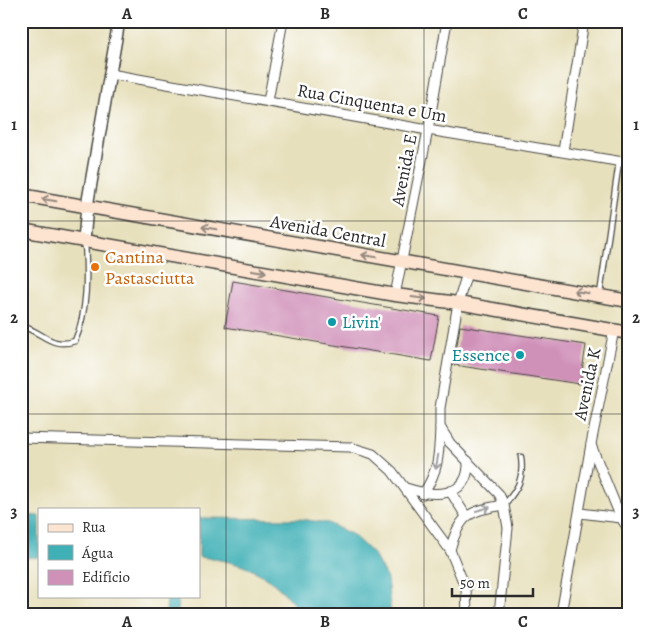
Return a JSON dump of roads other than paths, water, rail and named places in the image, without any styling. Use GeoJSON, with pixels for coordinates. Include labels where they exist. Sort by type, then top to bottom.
{"type":"FeatureCollection","features":[{"type":"Feature","properties":{"kind":"main road","name":"Avenida Central"},"geometry":{"type":"LineString","coordinates":[[21,195],[629,301]]}},
{"type":"Feature","properties":{"kind":"main road"},"geometry":{"type":"LineString","coordinates":[[21,230],[395,295],[629,333]]}},
{"type":"Feature","properties":{"kind":"street"},"geometry":{"type":"LineString","coordinates":[[84,241],[86,206],[119,21]]}},
{"type":"Feature","properties":{"kind":"street"},"geometry":{"type":"LineString","coordinates":[[268,101],[283,21]]}},
{"type":"Feature","properties":{"kind":"street","name":"Avenida E"},"geometry":{"type":"LineString","coordinates":[[395,295],[428,130],[446,21]]}},
{"type":"Feature","properties":{"kind":"street"},"geometry":{"type":"LineString","coordinates":[[563,151],[584,21]]}},
{"type":"Feature","properties":{"kind":"street","name":"Rua Cinquenta e Um"},"geometry":{"type":"LineString","coordinates":[[110,74],[629,163]]}},
{"type":"Feature","properties":{"kind":"street"},"geometry":{"type":"LineString","coordinates":[[424,494],[435,477],[439,455],[440,408],[458,304],[467,273]]}},
{"type":"Feature","properties":{"kind":"street","name":"Avenida K"},"geometry":{"type":"LineString","coordinates":[[561,614],[591,444],[614,330]]}},
{"type":"Feature","properties":{"kind":"street"},"geometry":{"type":"LineString","coordinates":[[440,427],[450,443],[500,494],[504,505],[508,528],[499,614]]}},
{"type":"Feature","properties":{"kind":"street"},"geometry":{"type":"LineString","coordinates":[[21,438],[350,447],[373,454],[392,471],[406,488],[450,550],[466,589],[467,614]]}},
{"type":"Feature","properties":{"kind":"street","name":"Avenida K"},"geometry":{"type":"LineString","coordinates":[[591,444],[622,518],[629,530]]}},
{"type":"Feature","properties":{"kind":"street"},"geometry":{"type":"LineString","coordinates":[[406,488],[424,494],[443,495],[462,482],[468,472],[468,461]]}},
{"type":"Feature","properties":{"kind":"street"},"geometry":{"type":"LineString","coordinates":[[450,491],[466,516]]}},
{"type":"Feature","properties":{"kind":"street"},"geometry":{"type":"LineString","coordinates":[[580,512],[622,518],[629,493]]}},
{"type":"Feature","properties":{"kind":"street"},"geometry":{"type":"LineString","coordinates":[[450,550],[454,534],[466,516],[479,508],[504,505]]}},
{"type":"Feature","properties":{"kind":"lane"},"geometry":{"type":"LineString","coordinates":[[599,296],[619,162]]}},
{"type":"Feature","properties":{"kind":"lane"},"geometry":{"type":"LineString","coordinates":[[21,326],[54,343],[64,345],[76,341],[80,329],[86,287],[84,241]]}},
{"type":"Feature","properties":{"kind":"lane"},"geometry":{"type":"LineString","coordinates":[[504,505],[519,487],[523,472],[521,457]]}},
{"type":"Feature","properties":{"kind":"water"},"geometry":{"type":"Polygon","coordinates":[[[21,515],[38,516],[38,557],[21,558],[21,515]]]}},
{"type":"Feature","properties":{"kind":"water"},"geometry":{"type":"Polygon","coordinates":[[[200,518],[300,519],[328,523],[353,535],[374,555],[387,579],[391,614],[301,614],[280,589],[257,572],[231,562],[200,557],[200,518]]]}},
{"type":"Feature","properties":{"kind":"water"},"geometry":{"type":"Polygon","coordinates":[[[167,598],[178,598],[177,614],[166,614],[167,598]]]}},
{"type":"Feature","properties":{"kind":"place","name":"Cantina Pastasciutta"},"geometry":{"type":"Point","coordinates":[95,267]}},
{"type":"Feature","properties":{"kind":"place","name":"Livin'"},"geometry":{"type":"Point","coordinates":[332,322]}},
{"type":"Feature","properties":{"kind":"place","name":"Essence"},"geometry":{"type":"Point","coordinates":[520,355]}}]}
